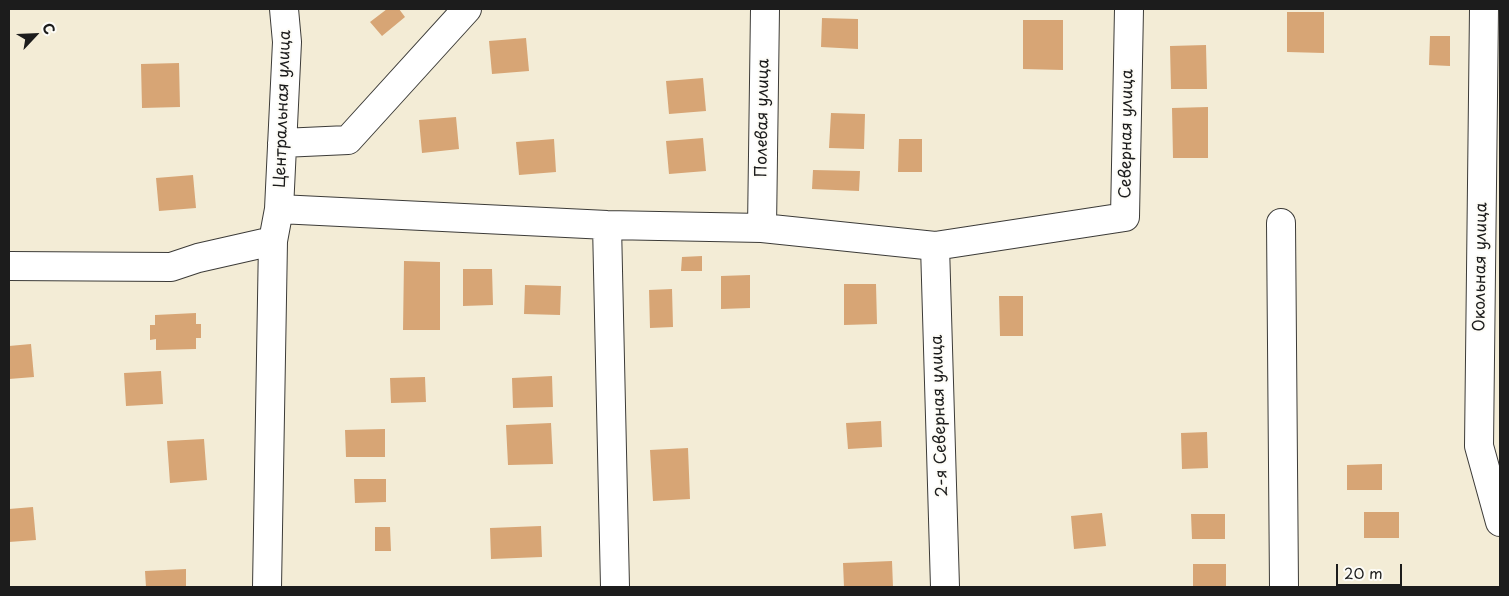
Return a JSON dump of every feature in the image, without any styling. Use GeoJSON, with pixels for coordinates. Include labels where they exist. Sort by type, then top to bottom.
{"type":"FeatureCollection","features":[{"type":"Feature","properties":{"kind":"street","name":"Центральная улица"},"geometry":{"type":"LineString","coordinates":[[266,587],[273,241],[279,210],[287,42],[284,9]]}},
{"type":"Feature","properties":{"kind":"street"},"geometry":{"type":"LineString","coordinates":[[282,143],[348,140],[467,9]]}},
{"type":"Feature","properties":{"kind":"street","name":"Полевая улица"},"geometry":{"type":"LineString","coordinates":[[762,228],[765,9]]}},
{"type":"Feature","properties":{"kind":"street","name":"Северная улица"},"geometry":{"type":"LineString","coordinates":[[935,246],[1126,217],[1129,9]]}},
{"type":"Feature","properties":{"kind":"street","name":"Окольная улица"},"geometry":{"type":"LineString","coordinates":[[1484,9],[1479,446],[1500,522]]}},
{"type":"Feature","properties":{"kind":"street"},"geometry":{"type":"LineString","coordinates":[[279,210],[607,225],[762,228],[935,246]]}},
{"type":"Feature","properties":{"kind":"street"},"geometry":{"type":"LineString","coordinates":[[1281,223],[1284,587]]}},
{"type":"Feature","properties":{"kind":"street"},"geometry":{"type":"LineString","coordinates":[[607,225],[615,587]]}},
{"type":"Feature","properties":{"kind":"street"},"geometry":{"type":"LineString","coordinates":[[9,266],[171,267],[198,258],[273,241]]}},
{"type":"Feature","properties":{"kind":"street","name":"2-я Северная улица"},"geometry":{"type":"LineString","coordinates":[[935,246],[945,587]]}},
{"type":"Feature","properties":{"kind":"building"},"geometry":{"type":"Polygon","coordinates":[[[387,9],[399,9],[405,17],[382,36],[370,22],[387,9]]]}},
{"type":"Feature","properties":{"kind":"building"},"geometry":{"type":"Polygon","coordinates":[[[1287,12],[1324,12],[1324,53],[1287,52],[1287,12]]]}},
{"type":"Feature","properties":{"kind":"building"},"geometry":{"type":"Polygon","coordinates":[[[822,18],[858,19],[858,49],[821,47],[822,18]]]}},
{"type":"Feature","properties":{"kind":"building"},"geometry":{"type":"Polygon","coordinates":[[[1023,20],[1063,20],[1063,70],[1023,69],[1023,20]]]}},
{"type":"Feature","properties":{"kind":"building"},"geometry":{"type":"Polygon","coordinates":[[[1430,36],[1450,36],[1450,66],[1429,65],[1430,36]]]}},
{"type":"Feature","properties":{"kind":"building"},"geometry":{"type":"Polygon","coordinates":[[[526,38],[529,71],[492,74],[489,41],[526,38]]]}},
{"type":"Feature","properties":{"kind":"building"},"geometry":{"type":"Polygon","coordinates":[[[1206,45],[1207,89],[1171,89],[1170,46],[1206,45]]]}},
{"type":"Feature","properties":{"kind":"building"},"geometry":{"type":"Polygon","coordinates":[[[179,63],[180,107],[142,108],[141,64],[179,63]]]}},
{"type":"Feature","properties":{"kind":"building"},"geometry":{"type":"Polygon","coordinates":[[[703,78],[706,111],[669,114],[666,81],[703,78]]]}},
{"type":"Feature","properties":{"kind":"building"},"geometry":{"type":"Polygon","coordinates":[[[1208,107],[1208,158],[1173,158],[1172,108],[1208,107]]]}},
{"type":"Feature","properties":{"kind":"building"},"geometry":{"type":"Polygon","coordinates":[[[831,113],[865,114],[864,149],[829,148],[831,113]]]}},
{"type":"Feature","properties":{"kind":"building"},"geometry":{"type":"Polygon","coordinates":[[[456,117],[459,149],[422,153],[419,120],[456,117]]]}},
{"type":"Feature","properties":{"kind":"building"},"geometry":{"type":"Polygon","coordinates":[[[703,138],[706,171],[669,174],[666,141],[703,138]]]}},
{"type":"Feature","properties":{"kind":"building"},"geometry":{"type":"Polygon","coordinates":[[[554,139],[556,172],[519,175],[516,142],[554,139]]]}},
{"type":"Feature","properties":{"kind":"building"},"geometry":{"type":"Polygon","coordinates":[[[899,139],[922,139],[922,172],[898,172],[899,139]]]}},
{"type":"Feature","properties":{"kind":"building"},"geometry":{"type":"Polygon","coordinates":[[[813,170],[860,171],[859,191],[812,189],[813,170]]]}},
{"type":"Feature","properties":{"kind":"building"},"geometry":{"type":"Polygon","coordinates":[[[193,175],[196,208],[159,211],[156,178],[193,175]]]}},
{"type":"Feature","properties":{"kind":"building"},"geometry":{"type":"Polygon","coordinates":[[[702,256],[702,271],[681,271],[682,257],[702,256]]]}},
{"type":"Feature","properties":{"kind":"building"},"geometry":{"type":"Polygon","coordinates":[[[404,261],[440,262],[440,330],[403,330],[404,261]]]}},
{"type":"Feature","properties":{"kind":"building"},"geometry":{"type":"Polygon","coordinates":[[[463,269],[492,269],[493,305],[463,306],[463,269]]]}},
{"type":"Feature","properties":{"kind":"building"},"geometry":{"type":"Polygon","coordinates":[[[750,275],[750,308],[721,309],[721,276],[750,275]]]}},
{"type":"Feature","properties":{"kind":"building"},"geometry":{"type":"Polygon","coordinates":[[[844,284],[876,284],[877,324],[844,325],[844,284]]]}},
{"type":"Feature","properties":{"kind":"building"},"geometry":{"type":"Polygon","coordinates":[[[525,285],[561,286],[560,315],[524,314],[525,285]]]}},
{"type":"Feature","properties":{"kind":"building"},"geometry":{"type":"Polygon","coordinates":[[[672,289],[673,327],[650,328],[649,290],[672,289]]]}},
{"type":"Feature","properties":{"kind":"building"},"geometry":{"type":"Polygon","coordinates":[[[999,296],[1023,296],[1023,336],[1000,336],[999,296]]]}},
{"type":"Feature","properties":{"kind":"building"},"geometry":{"type":"Polygon","coordinates":[[[196,313],[196,324],[201,324],[201,338],[196,338],[196,349],[156,350],[156,339],[150,340],[150,325],[155,325],[155,315],[196,313]]]}},
{"type":"Feature","properties":{"kind":"building"},"geometry":{"type":"Polygon","coordinates":[[[31,344],[34,377],[9,379],[9,346],[31,344]]]}},
{"type":"Feature","properties":{"kind":"building"},"geometry":{"type":"Polygon","coordinates":[[[161,371],[163,404],[126,406],[124,373],[161,371]]]}},
{"type":"Feature","properties":{"kind":"building"},"geometry":{"type":"Polygon","coordinates":[[[552,376],[553,407],[513,408],[512,378],[552,376]]]}},
{"type":"Feature","properties":{"kind":"building"},"geometry":{"type":"Polygon","coordinates":[[[425,377],[426,402],[391,403],[390,378],[425,377]]]}},
{"type":"Feature","properties":{"kind":"building"},"geometry":{"type":"Polygon","coordinates":[[[881,421],[882,447],[848,449],[846,423],[881,421]]]}},
{"type":"Feature","properties":{"kind":"building"},"geometry":{"type":"Polygon","coordinates":[[[551,423],[553,464],[508,465],[506,425],[551,423]]]}},
{"type":"Feature","properties":{"kind":"building"},"geometry":{"type":"Polygon","coordinates":[[[385,429],[385,457],[346,457],[345,430],[385,429]]]}},
{"type":"Feature","properties":{"kind":"building"},"geometry":{"type":"Polygon","coordinates":[[[1207,432],[1208,468],[1182,469],[1181,433],[1207,432]]]}},
{"type":"Feature","properties":{"kind":"building"},"geometry":{"type":"Polygon","coordinates":[[[204,439],[207,480],[170,483],[167,441],[204,439]]]}},
{"type":"Feature","properties":{"kind":"building"},"geometry":{"type":"Polygon","coordinates":[[[688,448],[690,499],[653,501],[650,450],[688,448]]]}},
{"type":"Feature","properties":{"kind":"building"},"geometry":{"type":"Polygon","coordinates":[[[1382,464],[1382,490],[1347,490],[1347,465],[1382,464]]]}},
{"type":"Feature","properties":{"kind":"building"},"geometry":{"type":"Polygon","coordinates":[[[354,479],[386,479],[386,502],[355,503],[354,479]]]}},
{"type":"Feature","properties":{"kind":"building"},"geometry":{"type":"Polygon","coordinates":[[[33,507],[36,540],[9,542],[9,509],[33,507]]]}},
{"type":"Feature","properties":{"kind":"building"},"geometry":{"type":"Polygon","coordinates":[[[1364,512],[1399,512],[1399,538],[1364,538],[1364,512]]]}},
{"type":"Feature","properties":{"kind":"building"},"geometry":{"type":"Polygon","coordinates":[[[1102,513],[1106,546],[1074,549],[1071,516],[1102,513]]]}},
{"type":"Feature","properties":{"kind":"building"},"geometry":{"type":"Polygon","coordinates":[[[1191,514],[1225,514],[1225,539],[1192,539],[1191,514]]]}},
{"type":"Feature","properties":{"kind":"building"},"geometry":{"type":"Polygon","coordinates":[[[541,526],[542,557],[491,559],[490,528],[541,526]]]}},
{"type":"Feature","properties":{"kind":"building"},"geometry":{"type":"Polygon","coordinates":[[[375,527],[390,527],[391,551],[375,551],[375,527]]]}},
{"type":"Feature","properties":{"kind":"building"},"geometry":{"type":"Polygon","coordinates":[[[892,561],[893,587],[844,587],[843,563],[892,561]]]}},
{"type":"Feature","properties":{"kind":"building"},"geometry":{"type":"Polygon","coordinates":[[[1193,564],[1226,564],[1226,587],[1193,587],[1193,564]]]}},
{"type":"Feature","properties":{"kind":"building"},"geometry":{"type":"Polygon","coordinates":[[[186,569],[186,587],[146,587],[145,571],[186,569]]]}}]}
